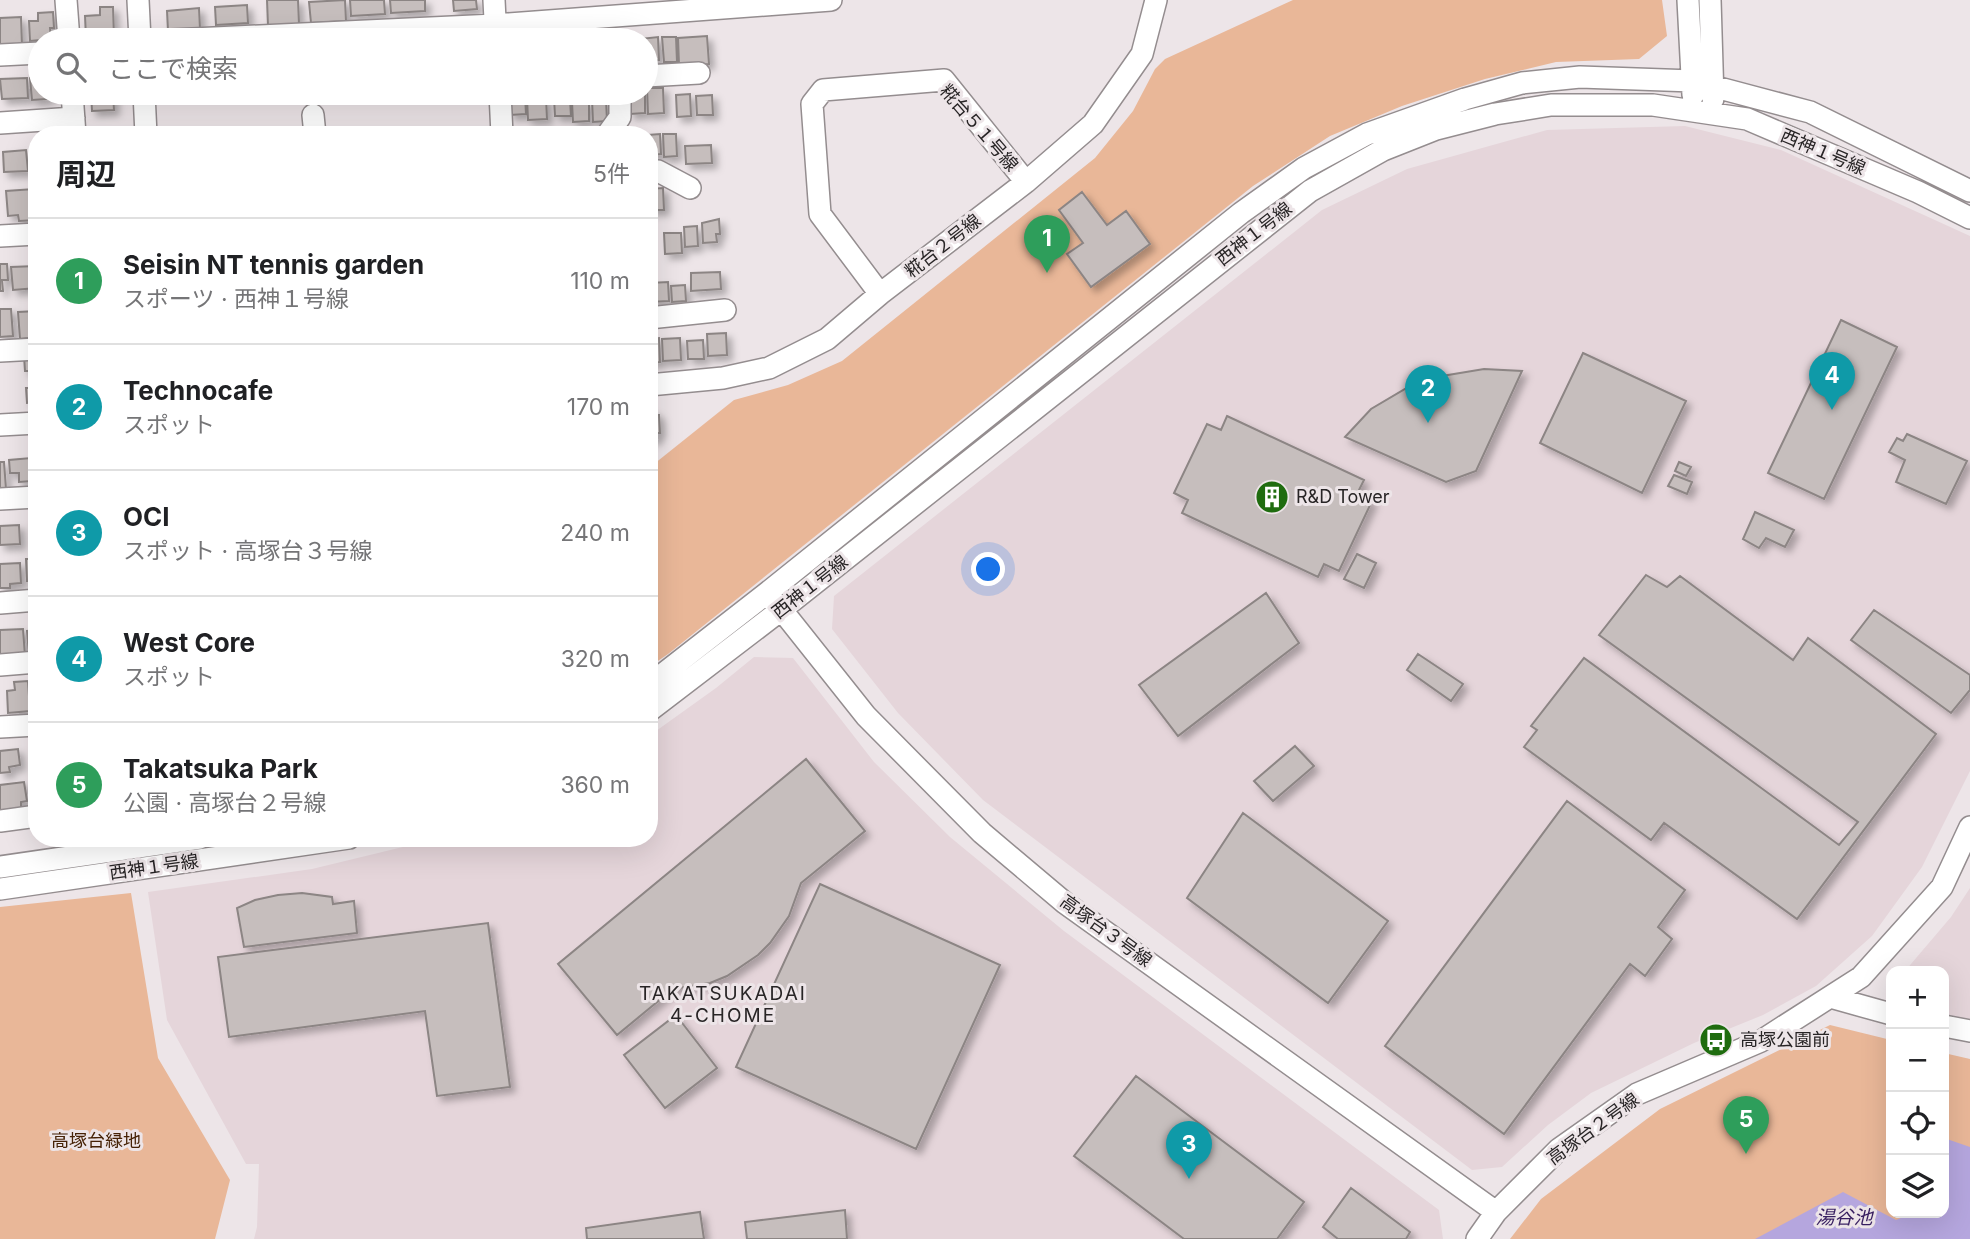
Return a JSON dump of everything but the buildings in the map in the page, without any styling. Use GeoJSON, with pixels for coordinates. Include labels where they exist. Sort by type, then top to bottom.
{"type":"FeatureCollection","features":[{"type":"Feature","properties":{"kind":"street"},"geometry":{"type":"LineString","coordinates":[[66,0],[68,28]]}},
{"type":"Feature","properties":{"kind":"street"},"geometry":{"type":"LineString","coordinates":[[138,0],[139,28]]}},
{"type":"Feature","properties":{"kind":"street"},"geometry":{"type":"LineString","coordinates":[[494,0],[496,28]]}},
{"type":"Feature","properties":{"kind":"street"},"geometry":{"type":"LineString","coordinates":[[547,28],[831,0]]}},
{"type":"Feature","properties":{"kind":"street","name":"糀台２号線"},"geometry":{"type":"LineString","coordinates":[[658,385],[723,378],[769,369],[827,339],[880,294],[1026,183],[1093,124],[1142,54],[1156,0]]}},
{"type":"Feature","properties":{"kind":"street"},"geometry":{"type":"LineString","coordinates":[[1688,0],[1693,81],[1702,112]]}},
{"type":"Feature","properties":{"kind":"street"},"geometry":{"type":"LineString","coordinates":[[1702,112],[1714,85],[1710,0]]}},
{"type":"Feature","properties":{"kind":"street"},"geometry":{"type":"LineString","coordinates":[[0,55],[28,53]]}},
{"type":"Feature","properties":{"kind":"street"},"geometry":{"type":"LineString","coordinates":[[658,75],[699,73]]}},
{"type":"Feature","properties":{"kind":"street","name":"西神１号線"},"geometry":{"type":"LineString","coordinates":[[658,678],[1230,222],[1304,168],[1367,134],[1428,111],[1522,83],[1580,77],[1693,81],[1810,111],[1970,191]]}},
{"type":"Feature","properties":{"kind":"street","name":"糀台５１号線"},"geometry":{"type":"LineString","coordinates":[[880,294],[820,215],[811,104],[823,90],[944,80],[1026,183]]}},
{"type":"Feature","properties":{"kind":"street"},"geometry":{"type":"LineString","coordinates":[[0,122],[74,126],[73,105]]}},
{"type":"Feature","properties":{"kind":"street"},"geometry":{"type":"LineString","coordinates":[[145,105],[146,126]]}},
{"type":"Feature","properties":{"kind":"street"},"geometry":{"type":"LineString","coordinates":[[501,105],[502,126]]}},
{"type":"Feature","properties":{"kind":"street"},"geometry":{"type":"LineString","coordinates":[[614,126],[620,117],[620,105]]}},
{"type":"Feature","properties":{"kind":"street","name":"西神１号線"},"geometry":{"type":"LineString","coordinates":[[658,704],[781,610],[1310,191],[1383,150],[1436,129],[1495,114],[1551,105],[1653,105],[1747,118],[1918,192],[1970,218]]}},
{"type":"Feature","properties":{"kind":"street"},"geometry":{"type":"LineString","coordinates":[[658,171],[691,188]]}},
{"type":"Feature","properties":{"kind":"street"},"geometry":{"type":"LineString","coordinates":[[0,236],[28,234]]}},
{"type":"Feature","properties":{"kind":"street"},"geometry":{"type":"LineString","coordinates":[[658,317],[725,310]]}},
{"type":"Feature","properties":{"kind":"street"},"geometry":{"type":"LineString","coordinates":[[0,351],[28,349]]}},
{"type":"Feature","properties":{"kind":"street"},"geometry":{"type":"LineString","coordinates":[[0,425],[28,423]]}},
{"type":"Feature","properties":{"kind":"street"},"geometry":{"type":"LineString","coordinates":[[0,499],[28,497]]}},
{"type":"Feature","properties":{"kind":"street","name":"高塚台３号線"},"geometry":{"type":"LineString","coordinates":[[767,593],[866,716],[982,833],[1065,903],[1496,1212]]}},
{"type":"Feature","properties":{"kind":"street"},"geometry":{"type":"LineString","coordinates":[[0,603],[28,601]]}},
{"type":"Feature","properties":{"kind":"street"},"geometry":{"type":"LineString","coordinates":[[0,664],[28,662]]}},
{"type":"Feature","properties":{"kind":"street"},"geometry":{"type":"LineString","coordinates":[[0,727],[28,725]]}},
{"type":"Feature","properties":{"kind":"street"},"geometry":{"type":"LineString","coordinates":[[0,821],[28,817]]}},
{"type":"Feature","properties":{"kind":"street","name":"高塚台２号線"},"geometry":{"type":"LineString","coordinates":[[1477,1239],[1496,1212],[1559,1149],[1637,1094],[1761,1041],[1861,977],[1942,887],[1970,827]]}},
{"type":"Feature","properties":{"kind":"street","name":"西神１号線"},"geometry":{"type":"LineString","coordinates":[[0,867],[138,847]]}},
{"type":"Feature","properties":{"kind":"street","name":"西神１号線"},"geometry":{"type":"LineString","coordinates":[[0,889],[287,847]]}},
{"type":"Feature","properties":{"kind":"street"},"geometry":{"type":"LineString","coordinates":[[1830,997],[1886,1013]]}},
{"type":"Feature","properties":{"kind":"street"},"geometry":{"type":"LineString","coordinates":[[1949,1027],[1970,1031]]}},
{"type":"Feature","properties":{"kind":"shaded area"},"geometry":{"type":"Polygon","coordinates":[[[1685,126],[1781,150],[1970,236],[1970,771],[1922,867],[1872,936],[1816,986],[1763,1015],[1694,1043],[1591,1093],[1548,1125],[1502,1167],[1472,1170],[983,800],[898,713],[832,629],[834,596],[1322,210],[1407,169],[1547,130],[1685,126]]]}},
{"type":"Feature","properties":{"kind":"shaded area"},"geometry":{"type":"Polygon","coordinates":[[[754,657],[793,658],[874,762],[950,837],[1064,931],[1439,1210],[1443,1239],[254,1239],[257,1227],[259,1164],[246,1164],[167,1020],[148,892],[312,869],[403,847],[658,847],[658,730],[754,657]]]}},
{"type":"Feature","properties":{"kind":"shaded area"},"geometry":{"type":"Polygon","coordinates":[[[1970,888],[1970,1035],[1949,1031],[1949,966],[1909,966],[1951,917],[1970,888]]]}},
{"type":"Feature","properties":{"kind":"green space"},"geometry":{"type":"Polygon","coordinates":[[[1293,0],[1662,0],[1667,36],[1639,59],[1556,62],[1485,79],[1402,106],[1330,136],[1253,186],[658,661],[658,461],[734,400],[788,385],[842,361],[1095,158],[1133,111],[1155,69],[1165,59],[1293,0]]]}},
{"type":"Feature","properties":{"kind":"green space","name":"高塚台緑地"},"geometry":{"type":"Polygon","coordinates":[[[131,893],[158,1058],[230,1180],[215,1239],[0,1239],[0,907],[131,893]]]}},
{"type":"Feature","properties":{"kind":"green space"},"geometry":{"type":"Polygon","coordinates":[[[1830,1025],[1886,1039],[1886,1218],[1949,1218],[1949,1054],[1970,1059],[1970,1239],[1510,1239],[1541,1199],[1660,1109],[1830,1025]]]}},
{"type":"Feature","properties":{"kind":"water","name":"湯谷池"},"geometry":{"type":"Polygon","coordinates":[[[1949,1140],[1970,1147],[1970,1239],[1755,1239],[1843,1192],[1886,1215],[1886,1218],[1949,1218],[1949,1140]]]}},
{"type":"Feature","properties":{"kind":"place","name":"Seisin NT tennis garden"},"geometry":{"type":"Point","coordinates":[1047,273]}},
{"type":"Feature","properties":{"kind":"place","name":"West Core"},"geometry":{"type":"Point","coordinates":[1832,410]}},
{"type":"Feature","properties":{"kind":"place","name":"Technocafe"},"geometry":{"type":"Point","coordinates":[1428,423]}},
{"type":"Feature","properties":{"kind":"place","name":"R&D Tower"},"geometry":{"type":"Point","coordinates":[1272,497]}},
{"type":"Feature","properties":{"kind":"place","name":"高塚公園前"},"geometry":{"type":"Point","coordinates":[1716,1040]}},
{"type":"Feature","properties":{"kind":"place","name":"Takatsuka Park"},"geometry":{"type":"Point","coordinates":[1746,1154]}},
{"type":"Feature","properties":{"kind":"place","name":"OCI"},"geometry":{"type":"Point","coordinates":[1189,1179]}},
{"type":"Feature","properties":{"kind":"district","name":"TAKATSUKADAI 4-CHOME"},"geometry":{"type":"Point","coordinates":[723,1004]}}]}
